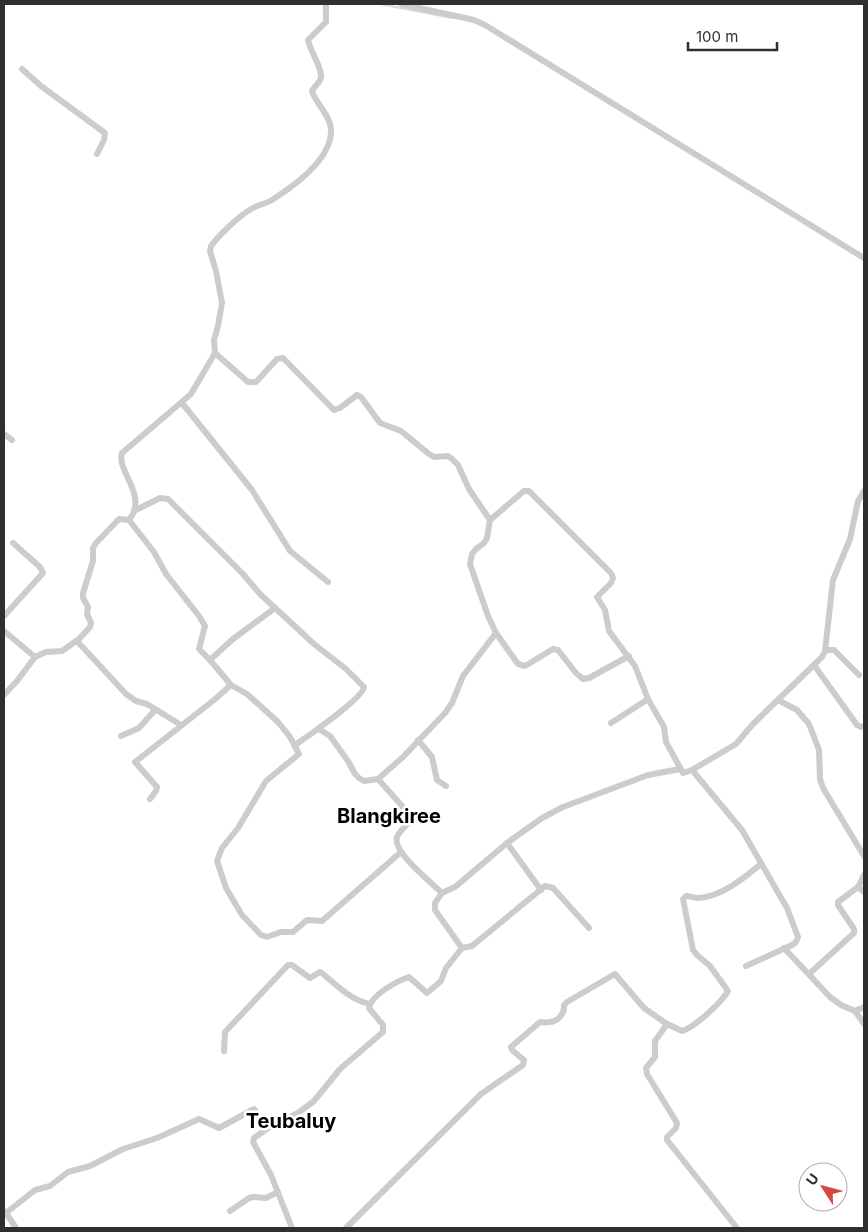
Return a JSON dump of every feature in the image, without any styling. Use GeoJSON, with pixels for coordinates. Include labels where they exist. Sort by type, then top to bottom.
{"type":"FeatureCollection","features":[{"type":"Feature","properties":{"kind":"street"},"geometry":{"type":"LineString","coordinates":[[129,520],[134,511],[134,491],[122,462],[122,453],[182,404],[196,387],[214,353],[214,340],[222,303],[210,251],[211,246],[242,215],[270,201],[295,184],[320,159],[329,146],[330,126],[312,91],[320,80],[321,74],[308,40],[326,22],[326,4]]}},
{"type":"Feature","properties":{"kind":"street"},"geometry":{"type":"LineString","coordinates":[[401,4],[474,20],[485,25],[864,258]]}},
{"type":"Feature","properties":{"kind":"street"},"geometry":{"type":"LineString","coordinates":[[22,69],[41,86],[104,133],[104,140],[98,154]]}},
{"type":"Feature","properties":{"kind":"street"},"geometry":{"type":"LineString","coordinates":[[214,353],[248,382],[252,383],[256,382],[277,359],[282,357],[299,373],[323,401],[334,410],[340,408],[357,395],[361,397],[380,423],[401,432],[434,457],[448,456],[452,459],[458,465],[469,489],[490,520]]}},
{"type":"Feature","properties":{"kind":"street"},"geometry":{"type":"LineString","coordinates":[[182,404],[252,490],[290,551],[328,582]]}},
{"type":"Feature","properties":{"kind":"street"},"geometry":{"type":"LineString","coordinates":[[4,434],[12,440]]}},
{"type":"Feature","properties":{"kind":"street"},"geometry":{"type":"LineString","coordinates":[[628,656],[589,678],[583,679],[558,650],[553,649],[525,666],[518,664],[496,634],[488,616],[470,559],[476,549],[487,538],[490,520],[524,491],[527,490],[604,565],[613,578],[611,583],[597,597],[605,610],[609,631],[613,638],[628,656],[635,666],[648,699],[664,727],[666,742],[683,773],[692,770],[736,744],[753,724],[822,657],[825,651],[833,580],[850,539],[858,501],[864,491]]}},
{"type":"Feature","properties":{"kind":"street"},"geometry":{"type":"LineString","coordinates":[[134,511],[160,498],[168,499],[194,523],[260,594],[364,687],[362,694],[295,745]]}},
{"type":"Feature","properties":{"kind":"street"},"geometry":{"type":"LineString","coordinates":[[4,695],[35,657],[46,652],[62,652],[77,641],[91,625],[83,593],[93,561],[93,548],[117,520],[129,520]]}},
{"type":"Feature","properties":{"kind":"street"},"geometry":{"type":"LineString","coordinates":[[129,520],[154,552],[166,574],[199,616],[204,626],[199,650],[231,684],[247,694],[278,722],[295,745],[299,754],[266,781],[238,828],[222,848],[217,861],[226,888],[242,915],[267,937],[281,932],[293,932],[307,920],[322,921],[401,852]]}},
{"type":"Feature","properties":{"kind":"street"},"geometry":{"type":"LineString","coordinates":[[4,616],[42,573],[40,567],[13,543]]}},
{"type":"Feature","properties":{"kind":"street"},"geometry":{"type":"LineString","coordinates":[[210,660],[275,608]]}},
{"type":"Feature","properties":{"kind":"street"},"geometry":{"type":"LineString","coordinates":[[4,631],[35,657]]}},
{"type":"Feature","properties":{"kind":"street"},"geometry":{"type":"LineString","coordinates":[[318,729],[330,736],[359,778],[364,781],[378,779],[403,757],[445,713],[452,703],[463,676],[496,634]]}},
{"type":"Feature","properties":{"kind":"street"},"geometry":{"type":"LineString","coordinates":[[77,641],[126,694],[181,725]]}},
{"type":"Feature","properties":{"kind":"street"},"geometry":{"type":"LineString","coordinates":[[825,651],[834,650],[859,675]]}},
{"type":"Feature","properties":{"kind":"street"},"geometry":{"type":"LineString","coordinates":[[814,665],[857,726],[864,726]]}},
{"type":"Feature","properties":{"kind":"street"},"geometry":{"type":"LineString","coordinates":[[150,799],[157,787],[135,762],[214,700],[231,684]]}},
{"type":"Feature","properties":{"kind":"street"},"geometry":{"type":"LineString","coordinates":[[611,723],[648,699]]}},
{"type":"Feature","properties":{"kind":"street"},"geometry":{"type":"LineString","coordinates":[[778,700],[797,710],[809,724],[819,750],[822,788],[864,856]]}},
{"type":"Feature","properties":{"kind":"street"},"geometry":{"type":"LineString","coordinates":[[121,736],[139,728],[155,710]]}},
{"type":"Feature","properties":{"kind":"street"},"geometry":{"type":"LineString","coordinates":[[418,740],[432,757],[437,780],[446,786]]}},
{"type":"Feature","properties":{"kind":"street"},"geometry":{"type":"LineString","coordinates":[[462,948],[435,910],[435,903],[442,893],[454,887],[507,843],[542,818],[563,807],[648,775],[680,769]]}},
{"type":"Feature","properties":{"kind":"street"},"geometry":{"type":"LineString","coordinates":[[692,770],[742,830],[787,908],[798,936],[796,942],[746,966]]}},
{"type":"Feature","properties":{"kind":"street"},"geometry":{"type":"LineString","coordinates":[[378,779],[411,818],[397,840],[398,848],[406,860],[442,893]]}},
{"type":"Feature","properties":{"kind":"street"},"geometry":{"type":"LineString","coordinates":[[507,843],[541,890]]}},
{"type":"Feature","properties":{"kind":"street"},"geometry":{"type":"LineString","coordinates":[[346,1228],[481,1094],[523,1066],[524,1060],[511,1047],[540,1022],[550,1023],[563,1014],[565,1011],[564,1005],[567,1002],[615,974],[644,1008],[667,1024],[682,1031],[689,1029],[716,1005],[728,991],[710,966],[693,950],[682,899],[686,896],[696,898],[720,891],[735,884],[761,864]]}},
{"type":"Feature","properties":{"kind":"street"},"geometry":{"type":"LineString","coordinates":[[809,974],[854,932],[854,929],[838,906],[838,902],[858,887],[864,875]]}},
{"type":"Feature","properties":{"kind":"street"},"geometry":{"type":"LineString","coordinates":[[292,1228],[272,1175],[254,1142],[255,1137],[268,1128],[298,1113],[314,1101],[340,1069],[380,1036],[384,1027],[370,1010],[370,1004],[381,992],[407,977],[411,978],[428,993],[441,981],[446,968],[462,948],[472,946],[546,886],[553,888],[590,928]]}},
{"type":"Feature","properties":{"kind":"street"},"geometry":{"type":"LineString","coordinates":[[858,887],[864,892]]}},
{"type":"Feature","properties":{"kind":"street"},"geometry":{"type":"LineString","coordinates":[[784,948],[835,1001],[855,1011],[864,1024]]}},
{"type":"Feature","properties":{"kind":"street"},"geometry":{"type":"LineString","coordinates":[[224,1051],[225,1032],[288,965],[292,965],[310,978],[320,972],[348,994],[370,1004]]}},
{"type":"Feature","properties":{"kind":"street"},"geometry":{"type":"LineString","coordinates":[[855,1011],[864,1007]]}},
{"type":"Feature","properties":{"kind":"street"},"geometry":{"type":"LineString","coordinates":[[667,1024],[655,1041],[655,1057],[646,1068],[647,1074],[678,1123],[676,1128],[667,1137],[667,1140],[737,1228]]}},
{"type":"Feature","properties":{"kind":"street"},"geometry":{"type":"LineString","coordinates":[[16,1228],[5,1212],[38,1188],[50,1186],[68,1172],[80,1169],[123,1149],[157,1138],[199,1119],[219,1128],[254,1109],[268,1128]]}},
{"type":"Feature","properties":{"kind":"street"},"geometry":{"type":"LineString","coordinates":[[230,1211],[249,1198],[266,1198],[278,1192]]}},
{"type":"Feature","properties":{"kind":"waterway"},"geometry":{"type":"LineString","coordinates":[[380,4],[452,18]]}},
{"type":"Feature","properties":{"kind":"district","name":"Blangkiree"},"geometry":{"type":"Point","coordinates":[389,816]}},
{"type":"Feature","properties":{"kind":"district","name":"Teubaluy"},"geometry":{"type":"Point","coordinates":[291,1121]}}]}
